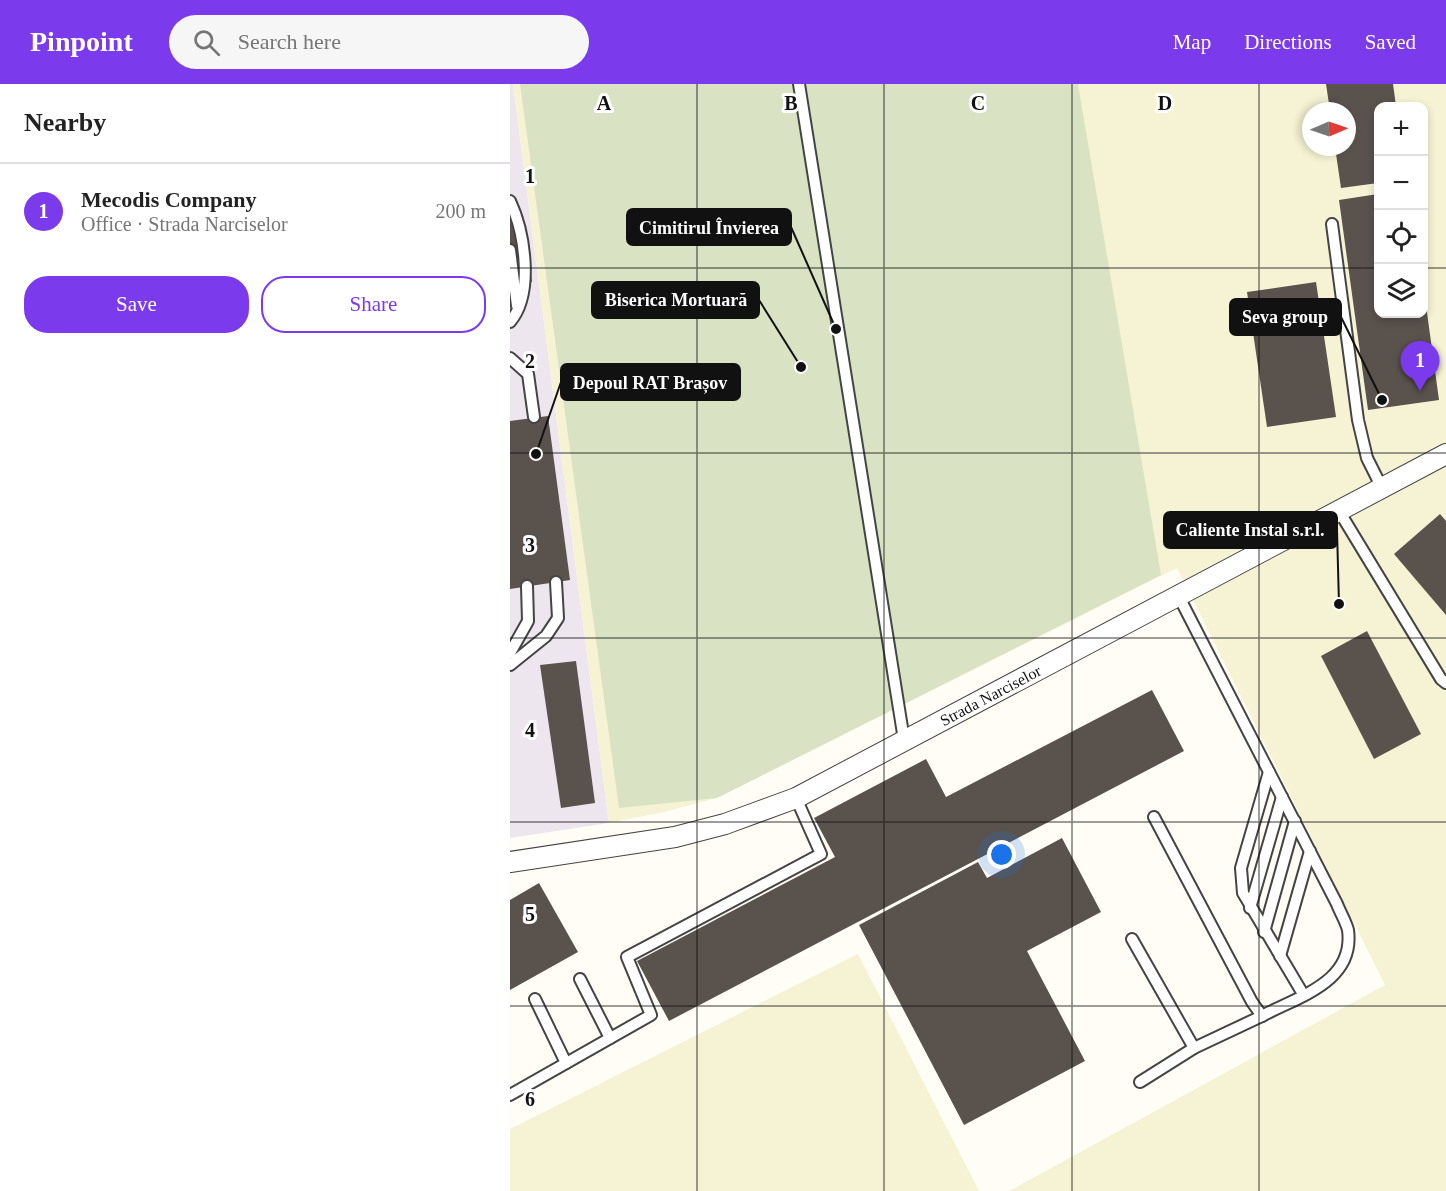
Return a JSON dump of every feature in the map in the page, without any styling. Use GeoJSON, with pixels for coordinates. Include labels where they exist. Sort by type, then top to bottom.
{"type":"FeatureCollection","features":[{"type":"Feature","properties":{"kind":"street","name":"Strada Narciselor"},"geometry":{"type":"LineString","coordinates":[[510,862],[675,837],[725,824],[796,798],[1446,454]]}},
{"type":"Feature","properties":{"kind":"lane"},"geometry":{"type":"LineString","coordinates":[[799,84],[904,740]]}},
{"type":"Feature","properties":{"kind":"lane"},"geometry":{"type":"LineString","coordinates":[[510,201],[517,216],[526,283],[518,313],[510,322]]}},
{"type":"Feature","properties":{"kind":"lane"},"geometry":{"type":"LineString","coordinates":[[1332,224],[1358,420],[1367,458],[1382,488]]}},
{"type":"Feature","properties":{"kind":"lane"},"geometry":{"type":"LineString","coordinates":[[510,250],[518,313]]}},
{"type":"Feature","properties":{"kind":"lane"},"geometry":{"type":"LineString","coordinates":[[510,358],[514,358],[528,374],[534,417]]}},
{"type":"Feature","properties":{"kind":"lane"},"geometry":{"type":"LineString","coordinates":[[1339,510],[1441,679],[1446,683]]}},
{"type":"Feature","properties":{"kind":"lane"},"geometry":{"type":"LineString","coordinates":[[510,665],[546,636],[558,618],[556,582]]}},
{"type":"Feature","properties":{"kind":"lane"},"geometry":{"type":"LineString","coordinates":[[510,653],[528,621],[527,586]]}},
{"type":"Feature","properties":{"kind":"lane"},"geometry":{"type":"LineString","coordinates":[[1140,1082],[1194,1048],[1334,978],[1346,962],[1348,930],[1310,851],[1178,595]]}},
{"type":"Feature","properties":{"kind":"lane"},"geometry":{"type":"LineString","coordinates":[[1269,772],[1241,868],[1243,893],[1264,932],[1303,994]]}},
{"type":"Feature","properties":{"kind":"lane"},"geometry":{"type":"LineString","coordinates":[[1250,908],[1282,797]]}},
{"type":"Feature","properties":{"kind":"lane"},"geometry":{"type":"LineString","coordinates":[[510,1095],[651,1015],[627,957],[821,854],[796,798]]}},
{"type":"Feature","properties":{"kind":"lane"},"geometry":{"type":"LineString","coordinates":[[1154,817],[1252,1002],[1262,1016]]}},
{"type":"Feature","properties":{"kind":"lane"},"geometry":{"type":"LineString","coordinates":[[1264,932],[1294,821]]}},
{"type":"Feature","properties":{"kind":"lane"},"geometry":{"type":"LineString","coordinates":[[1280,956],[1310,851]]}},
{"type":"Feature","properties":{"kind":"lane"},"geometry":{"type":"LineString","coordinates":[[1132,939],[1194,1048]]}},
{"type":"Feature","properties":{"kind":"lane"},"geometry":{"type":"LineString","coordinates":[[580,979],[610,1038]]}},
{"type":"Feature","properties":{"kind":"lane"},"geometry":{"type":"LineString","coordinates":[[535,999],[566,1063]]}},
{"type":"Feature","properties":{"kind":"shaded area"},"geometry":{"type":"Polygon","coordinates":[[[510,84],[513,84],[609,823],[510,838],[510,84]]]}},
{"type":"Feature","properties":{"kind":"shaded area"},"geometry":{"type":"Polygon","coordinates":[[[513,84],[1446,84],[1446,1191],[1009,1191],[1385,985],[1177,568],[717,798],[609,823],[513,84]]]}},
{"type":"Feature","properties":{"kind":"shaded area"},"geometry":{"type":"Polygon","coordinates":[[[858,954],[979,1191],[510,1191],[510,1129],[858,954]]]}},
{"type":"Feature","properties":{"kind":"green space"},"geometry":{"type":"Polygon","coordinates":[[[520,84],[1078,84],[1161,575],[717,798],[619,808],[520,84]]]}},
{"type":"Feature","properties":{"kind":"building"},"geometry":{"type":"Polygon","coordinates":[[[1326,84],[1393,84],[1395,102],[1374,102],[1374,184],[1341,188],[1336,156],[1356,156],[1356,102],[1329,102],[1326,84]]]}},
{"type":"Feature","properties":{"kind":"building"},"geometry":{"type":"Polygon","coordinates":[[[1374,195],[1374,318],[1428,318],[1439,400],[1368,410],[1339,200],[1374,195]]]}},
{"type":"Feature","properties":{"kind":"building"},"geometry":{"type":"Polygon","coordinates":[[[523,215],[532,282],[510,285],[510,217],[523,215]]]}},
{"type":"Feature","properties":{"kind":"building"},"geometry":{"type":"Polygon","coordinates":[[[1316,282],[1336,417],[1267,427],[1247,292],[1316,282]]]}},
{"type":"Feature","properties":{"kind":"building"},"geometry":{"type":"Polygon","coordinates":[[[548,416],[570,580],[510,589],[510,421],[548,416]]]}},
{"type":"Feature","properties":{"kind":"building"},"geometry":{"type":"Polygon","coordinates":[[[1440,514],[1446,521],[1446,615],[1394,554],[1440,514]]]}},
{"type":"Feature","properties":{"kind":"building"},"geometry":{"type":"Polygon","coordinates":[[[1367,631],[1421,734],[1374,759],[1321,656],[1367,631]]]}},
{"type":"Feature","properties":{"kind":"building"},"geometry":{"type":"Polygon","coordinates":[[[576,661],[595,803],[561,808],[540,665],[576,661]]]}},
{"type":"Feature","properties":{"kind":"building"},"geometry":{"type":"Polygon","coordinates":[[[1152,690],[1184,751],[669,1021],[637,961],[835,857],[814,818],[926,759],[946,797],[1152,690]]]}},
{"type":"Feature","properties":{"kind":"building"},"geometry":{"type":"Polygon","coordinates":[[[1062,838],[1101,912],[1027,951],[1085,1061],[964,1125],[859,925],[978,862],[987,878],[1062,838]]]}},
{"type":"Feature","properties":{"kind":"building"},"geometry":{"type":"Polygon","coordinates":[[[539,883],[578,952],[510,990],[510,900],[539,883]]]}},
{"type":"Feature","properties":{"kind":"place","name":"Cimitirul Învierea"},"geometry":{"type":"Point","coordinates":[836,329]}},
{"type":"Feature","properties":{"kind":"place","name":"Biserica Mortuară"},"geometry":{"type":"Point","coordinates":[801,367]}},
{"type":"Feature","properties":{"kind":"place","name":"Mecodis Company"},"geometry":{"type":"Point","coordinates":[1420,391]}},
{"type":"Feature","properties":{"kind":"place","name":"Seva group"},"geometry":{"type":"Point","coordinates":[1382,400]}},
{"type":"Feature","properties":{"kind":"place","name":"Depoul RAT Brașov"},"geometry":{"type":"Point","coordinates":[536,454]}},
{"type":"Feature","properties":{"kind":"place","name":"Caliente Instal s.r.l."},"geometry":{"type":"Point","coordinates":[1339,604]}}]}
